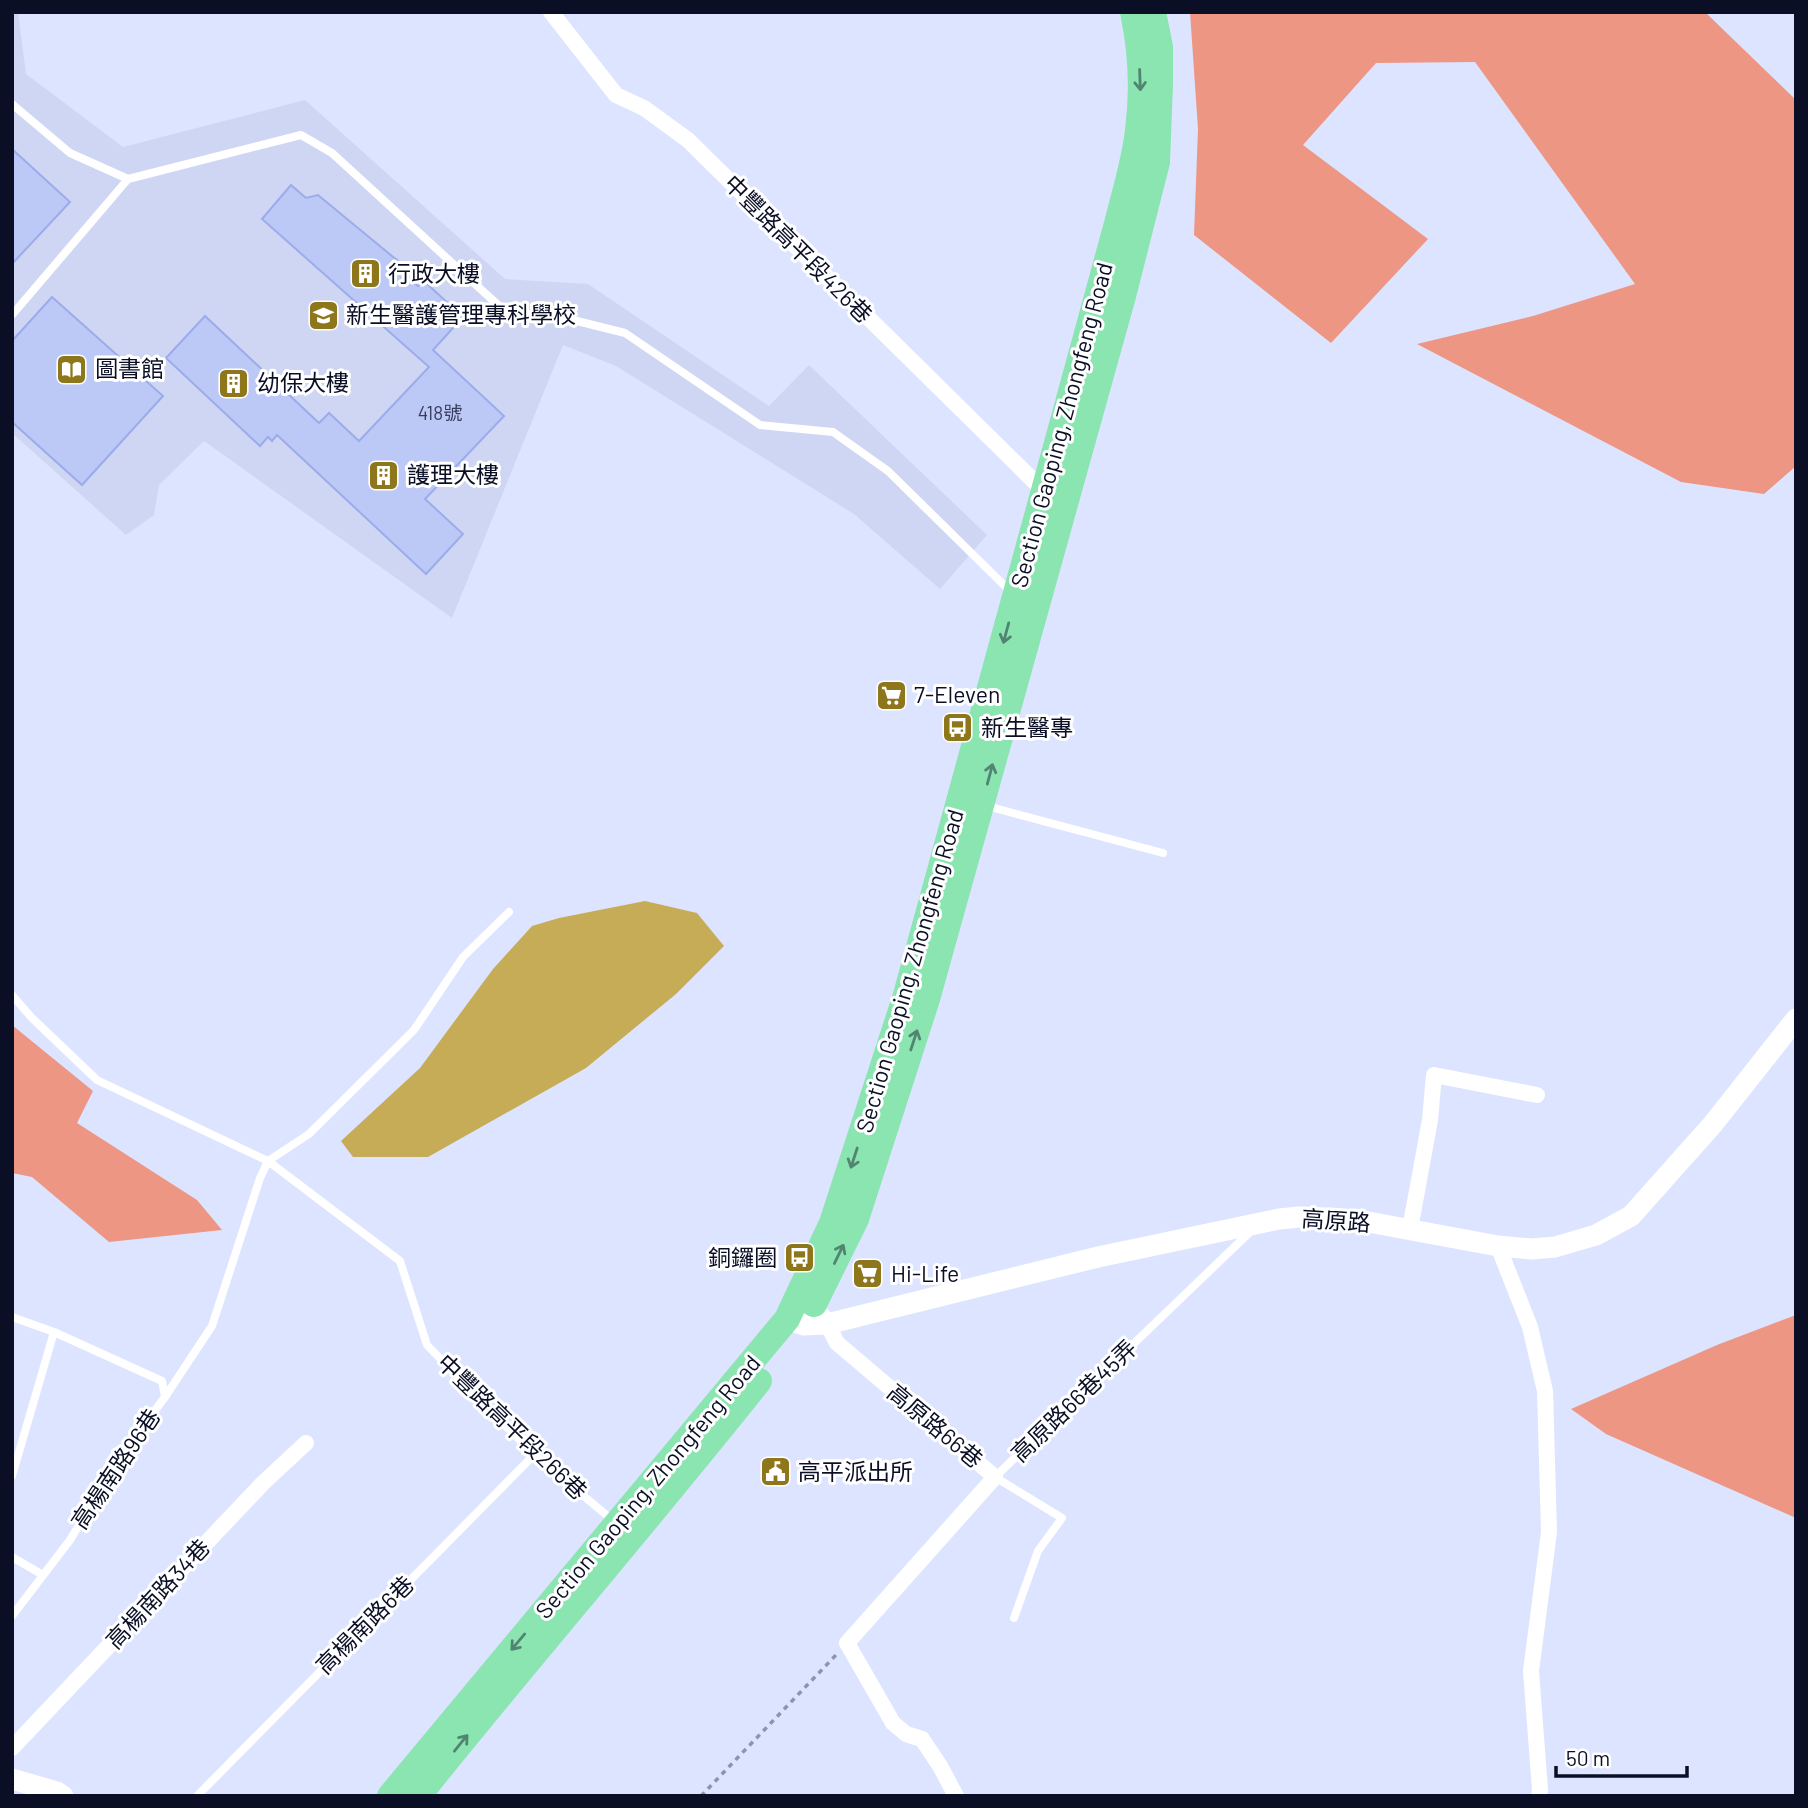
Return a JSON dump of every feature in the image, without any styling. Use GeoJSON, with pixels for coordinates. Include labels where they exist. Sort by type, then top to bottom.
{"type":"FeatureCollection","features":[{"type":"Feature","properties":{"kind":"main road","name":"Section Gaoping, Zhongfeng Road"},"geometry":{"type":"LineString","coordinates":[[390,1796],[625,1529],[714,1438],[808,1317],[856,1219],[927,999],[971,802],[1100,334],[1118,220],[1138,131],[1140,84],[1133,12]]}},
{"type":"Feature","properties":{"kind":"main road","name":"Section Gaoping, Zhongfeng Road"},"geometry":{"type":"LineString","coordinates":[[1027,600],[1045,492],[1157,162],[1160,47],[1153,12]]}},
{"type":"Feature","properties":{"kind":"main road","name":"Section Gaoping, Zhongfeng Road"},"geometry":{"type":"LineString","coordinates":[[418,1796],[625,1529]]}},
{"type":"Feature","properties":{"kind":"street","name":"中豐路高平段426巷"},"geometry":{"type":"LineString","coordinates":[[551,12],[616,95],[644,108],[688,140],[1045,492]]}},
{"type":"Feature","properties":{"kind":"street","name":"高原路"},"geometry":{"type":"LineString","coordinates":[[808,1317],[1261,1222],[1300,1217],[1363,1221],[1498,1246],[1532,1249],[1555,1247],[1596,1235],[1631,1216],[1713,1124],[1796,1019]]}},
{"type":"Feature","properties":{"kind":"street"},"geometry":{"type":"LineString","coordinates":[[1410,1229],[1430,1119],[1434,1075],[1537,1094]]}},
{"type":"Feature","properties":{"kind":"street"},"geometry":{"type":"LineString","coordinates":[[1498,1246],[1530,1327],[1545,1391],[1549,1532],[1531,1671],[1539,1796]]}},
{"type":"Feature","properties":{"kind":"street","name":"高原路66巷"},"geometry":{"type":"LineString","coordinates":[[808,1317],[995,1477],[847,1643]]}},
{"type":"Feature","properties":{"kind":"street","name":"高楊南路34巷"},"geometry":{"type":"LineString","coordinates":[[12,1748],[263,1483],[306,1443]]}},
{"type":"Feature","properties":{"kind":"street"},"geometry":{"type":"LineString","coordinates":[[847,1643],[893,1723],[905,1734],[922,1739],[956,1796]]}},
{"type":"Feature","properties":{"kind":"street"},"geometry":{"type":"LineString","coordinates":[[12,1779],[63,1796]]}},
{"type":"Feature","properties":{"kind":"lane"},"geometry":{"type":"LineString","coordinates":[[12,104],[70,153],[128,179]]}},
{"type":"Feature","properties":{"kind":"lane"},"geometry":{"type":"LineString","coordinates":[[12,315],[128,179],[301,135],[332,153],[510,316],[549,314],[625,333],[760,425],[833,432],[888,471],[1027,600]]}},
{"type":"Feature","properties":{"kind":"lane"},"geometry":{"type":"LineString","coordinates":[[971,802],[1163,853]]}},
{"type":"Feature","properties":{"kind":"lane"},"geometry":{"type":"LineString","coordinates":[[165,1397],[212,1326],[260,1178],[268,1161],[309,1134],[414,1030],[463,957],[509,912]]}},
{"type":"Feature","properties":{"kind":"lane","name":"中豐路高平段266巷"},"geometry":{"type":"LineString","coordinates":[[12,995],[32,1018],[97,1080],[268,1161],[400,1261],[427,1345],[534,1455],[625,1529]]}},
{"type":"Feature","properties":{"kind":"lane","name":"高原路66巷45弄"},"geometry":{"type":"LineString","coordinates":[[1014,1618],[1038,1551],[1062,1518],[995,1477],[1261,1222]]}},
{"type":"Feature","properties":{"kind":"lane"},"geometry":{"type":"LineString","coordinates":[[12,1317],[54,1332],[12,1476]]}},
{"type":"Feature","properties":{"kind":"lane","name":"高楊南路96巷"},"geometry":{"type":"LineString","coordinates":[[12,1616],[70,1539],[120,1457],[165,1397],[162,1381],[54,1332]]}},
{"type":"Feature","properties":{"kind":"lane","name":"高楊南路6巷"},"geometry":{"type":"LineString","coordinates":[[197,1796],[534,1455]]}},
{"type":"Feature","properties":{"kind":"lane"},"geometry":{"type":"LineString","coordinates":[[12,1557],[43,1574]]}},
{"type":"Feature","properties":{"kind":"path"},"geometry":{"type":"LineString","coordinates":[[701,1796],[847,1643]]}},
{"type":"Feature","properties":{"kind":"shaded area","name":"新生醫護管理專科學校"},"geometry":{"type":"Polygon","coordinates":[[[12,12],[18,12],[26,74],[123,147],[305,100],[505,279],[588,284],[769,406],[809,365],[987,535],[940,589],[854,514],[616,366],[563,345],[452,618],[204,441],[159,485],[154,515],[126,535],[12,433],[12,12]]]}},
{"type":"Feature","properties":{"kind":"shaded area"},"geometry":{"type":"Polygon","coordinates":[[[1190,12],[1705,12],[1796,100],[1796,466],[1764,494],[1681,482],[1417,344],[1533,316],[1635,284],[1475,62],[1376,63],[1303,145],[1428,239],[1331,343],[1194,235],[1198,129],[1190,12]]]}},
{"type":"Feature","properties":{"kind":"shaded area"},"geometry":{"type":"Polygon","coordinates":[[[645,901],[697,913],[724,946],[676,994],[586,1068],[428,1157],[353,1157],[341,1141],[420,1068],[493,969],[532,926],[645,901]]]}},
{"type":"Feature","properties":{"kind":"shaded area"},"geometry":{"type":"Polygon","coordinates":[[[12,1025],[93,1091],[77,1123],[197,1200],[222,1230],[109,1242],[32,1177],[12,1173],[12,1025]]]}},
{"type":"Feature","properties":{"kind":"shaded area"},"geometry":{"type":"Polygon","coordinates":[[[1796,1315],[1796,1518],[1606,1434],[1571,1409],[1717,1345],[1796,1315]]]}},
{"type":"Feature","properties":{"kind":"building"},"geometry":{"type":"Polygon","coordinates":[[[12,149],[70,202],[12,264],[12,149]]]}},
{"type":"Feature","properties":{"kind":"building"},"geometry":{"type":"Polygon","coordinates":[[[291,185],[306,198],[318,195],[398,261],[394,266],[418,286],[425,282],[463,317],[433,350],[504,416],[425,499],[463,534],[426,574],[277,435],[272,441],[268,437],[260,446],[166,358],[205,316],[319,423],[329,413],[359,441],[429,367],[262,219],[291,185]]]}},
{"type":"Feature","properties":{"kind":"building","name":"圖書館"},"geometry":{"type":"Polygon","coordinates":[[[52,297],[163,396],[82,485],[12,422],[12,341],[52,297]]]}},
{"type":"Feature","properties":{"kind":"place","name":"行政大樓"},"geometry":{"type":"Point","coordinates":[365,274]}},
{"type":"Feature","properties":{"kind":"place","name":"新生醫護管理專科學校"},"geometry":{"type":"Point","coordinates":[323,315]}},
{"type":"Feature","properties":{"kind":"place","name":"圖書館"},"geometry":{"type":"Point","coordinates":[72,369]}},
{"type":"Feature","properties":{"kind":"place","name":"幼保大樓"},"geometry":{"type":"Point","coordinates":[234,383]}},
{"type":"Feature","properties":{"kind":"place","name":"護理大樓"},"geometry":{"type":"Point","coordinates":[384,475]}},
{"type":"Feature","properties":{"kind":"place","name":"7-Eleven"},"geometry":{"type":"Point","coordinates":[891,695]}},
{"type":"Feature","properties":{"kind":"place","name":"新生醫專"},"geometry":{"type":"Point","coordinates":[958,728]}},
{"type":"Feature","properties":{"kind":"place","name":"銅鑼圈"},"geometry":{"type":"Point","coordinates":[800,1258]}},
{"type":"Feature","properties":{"kind":"place","name":"Hi-Life"},"geometry":{"type":"Point","coordinates":[868,1274]}},
{"type":"Feature","properties":{"kind":"place","name":"高平派出所"},"geometry":{"type":"Point","coordinates":[775,1472]}}]}
